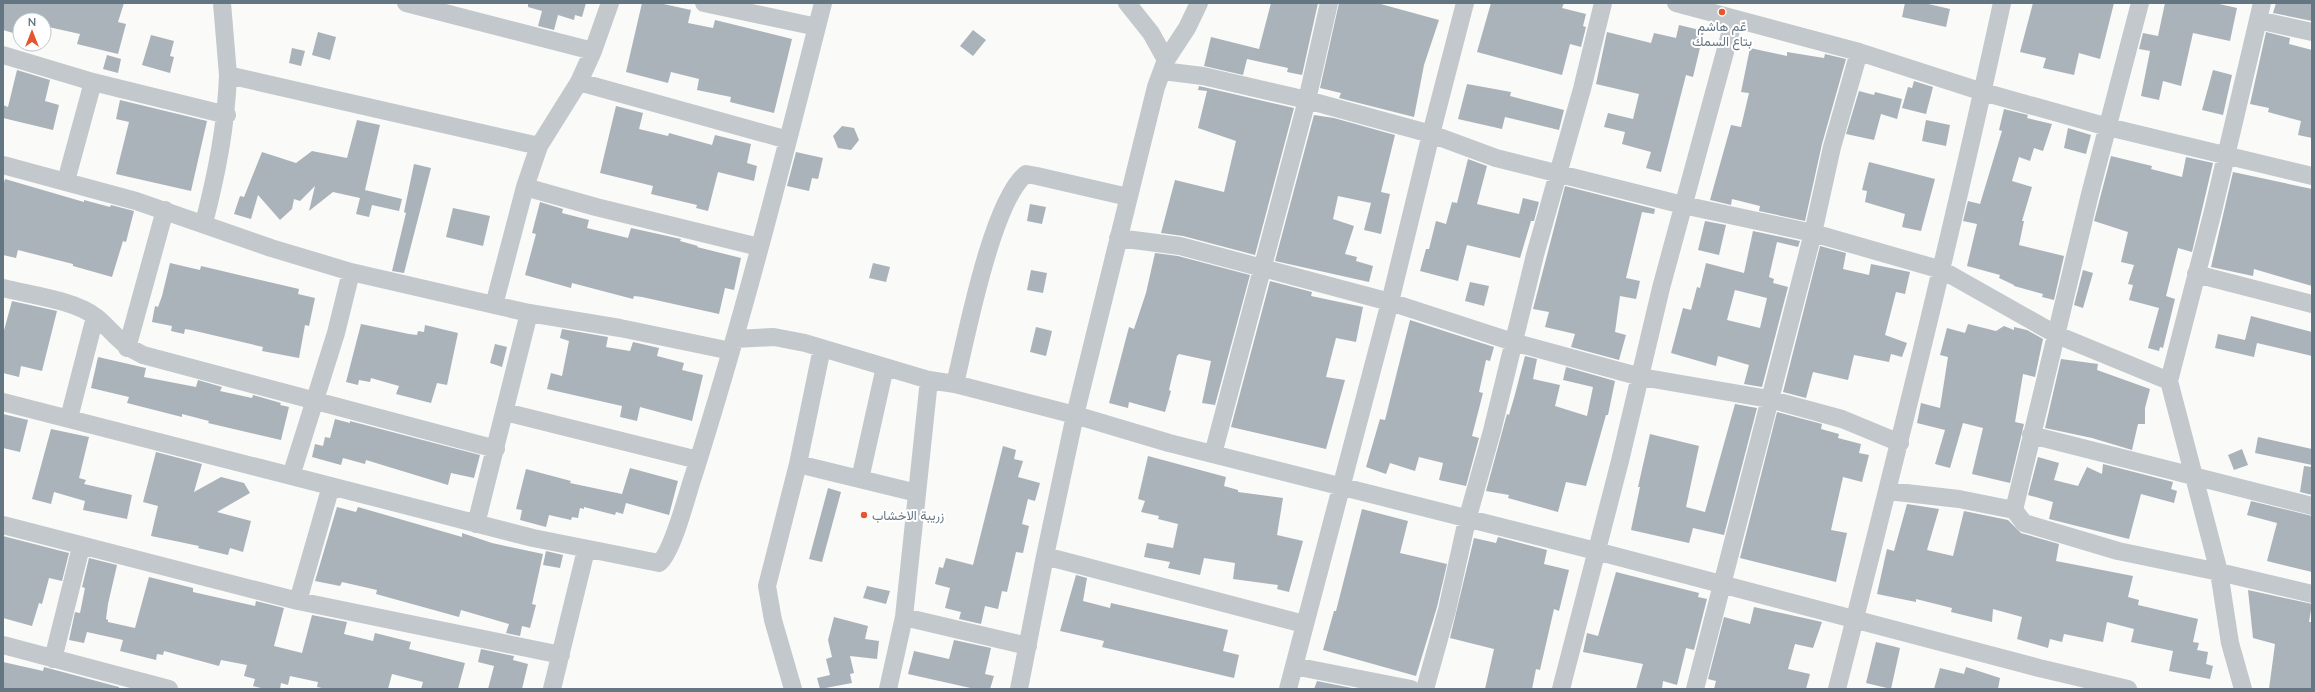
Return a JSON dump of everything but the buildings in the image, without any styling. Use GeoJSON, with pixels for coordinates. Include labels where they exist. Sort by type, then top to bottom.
{"type":"FeatureCollection","features":[{"type":"Feature","properties":{"kind":"street"},"geometry":{"type":"LineString","coordinates":[[204,223],[218,168],[227,115],[228,75],[222,3]]}},
{"type":"Feature","properties":{"kind":"street"},"geometry":{"type":"LineString","coordinates":[[494,304],[525,187],[539,146],[579,82],[593,51],[610,3]]}},
{"type":"Feature","properties":{"kind":"street"},"geometry":{"type":"LineString","coordinates":[[704,3],[817,28]]}},
{"type":"Feature","properties":{"kind":"street"},"geometry":{"type":"LineString","coordinates":[[3,402],[476,524],[586,550],[652,563],[659,563],[665,558],[698,460],[733,345],[823,3]]}},
{"type":"Feature","properties":{"kind":"street"},"geometry":{"type":"LineString","coordinates":[[1127,3],[1151,33],[1164,65]]}},
{"type":"Feature","properties":{"kind":"street"},"geometry":{"type":"LineString","coordinates":[[1019,689],[1075,415],[1151,105],[1164,65],[1187,28],[1199,3]]}},
{"type":"Feature","properties":{"kind":"street"},"geometry":{"type":"LineString","coordinates":[[1213,454],[1307,100],[1329,3]]}},
{"type":"Feature","properties":{"kind":"street"},"geometry":{"type":"LineString","coordinates":[[1288,689],[1390,302],[1465,3]]}},
{"type":"Feature","properties":{"kind":"street"},"geometry":{"type":"LineString","coordinates":[[1426,689],[1447,610],[1467,520],[1535,255],[1603,3]]}},
{"type":"Feature","properties":{"kind":"street"},"geometry":{"type":"LineString","coordinates":[[1676,3],[1859,52],[1983,92],[2108,127],[2226,154],[2312,176]]}},
{"type":"Feature","properties":{"kind":"street"},"geometry":{"type":"LineString","coordinates":[[1837,689],[1888,491],[1917,365],[1942,270],[1960,182],[1983,92],[2002,3]]}},
{"type":"Feature","properties":{"kind":"street"},"geometry":{"type":"LineString","coordinates":[[2014,510],[2031,435],[2058,335],[2108,127],[2140,3]]}},
{"type":"Feature","properties":{"kind":"street"},"geometry":{"type":"LineString","coordinates":[[412,4],[593,51]]}},
{"type":"Feature","properties":{"kind":"street"},"geometry":{"type":"LineString","coordinates":[[2243,689],[2230,643],[2219,572],[2169,382],[2260,11],[2312,32]]}},
{"type":"Feature","properties":{"kind":"street"},"geometry":{"type":"LineString","coordinates":[[1561,689],[1683,205],[1734,19]]}},
{"type":"Feature","properties":{"kind":"street"},"geometry":{"type":"LineString","coordinates":[[1695,689],[1813,232],[1832,147],[1859,52]]}},
{"type":"Feature","properties":{"kind":"street"},"geometry":{"type":"LineString","coordinates":[[3,56],[93,82],[227,115]]}},
{"type":"Feature","properties":{"kind":"street"},"geometry":{"type":"LineString","coordinates":[[1164,65],[1203,76],[1307,100],[1431,134],[1496,158],[1683,205],[1813,232],[1942,270],[2058,335],[2169,382]]}},
{"type":"Feature","properties":{"kind":"street"},"geometry":{"type":"LineString","coordinates":[[228,75],[539,146]]}},
{"type":"Feature","properties":{"kind":"street"},"geometry":{"type":"LineString","coordinates":[[66,181],[93,82]]}},
{"type":"Feature","properties":{"kind":"street"},"geometry":{"type":"LineString","coordinates":[[579,82],[788,140]]}},
{"type":"Feature","properties":{"kind":"street"},"geometry":{"type":"LineString","coordinates":[[3,165],[66,181],[165,210],[271,248],[351,272],[529,313],[620,328],[733,345],[774,337],[822,348],[929,380],[955,384],[1075,415],[1115,429],[1467,520],[1596,551],[2039,668],[2128,689]]}},
{"type":"Feature","properties":{"kind":"street"},"geometry":{"type":"LineString","coordinates":[[955,384],[983,269],[999,220],[1018,181],[1026,174],[1128,198]]}},
{"type":"Feature","properties":{"kind":"street"},"geometry":{"type":"LineString","coordinates":[[525,187],[596,207],[759,247]]}},
{"type":"Feature","properties":{"kind":"street"},"geometry":{"type":"LineString","coordinates":[[127,348],[165,210]]}},
{"type":"Feature","properties":{"kind":"street"},"geometry":{"type":"LineString","coordinates":[[1118,238],[1180,246],[1390,302],[1513,342],[1641,376],[1769,399],[1842,419],[1900,443]]}},
{"type":"Feature","properties":{"kind":"street"},"geometry":{"type":"LineString","coordinates":[[291,476],[315,401],[351,272]]}},
{"type":"Feature","properties":{"kind":"street"},"geometry":{"type":"LineString","coordinates":[[2196,274],[2312,304]]}},
{"type":"Feature","properties":{"kind":"street"},"geometry":{"type":"LineString","coordinates":[[3,288],[74,306],[95,317],[127,348],[143,356],[496,449]]}},
{"type":"Feature","properties":{"kind":"street"},"geometry":{"type":"LineString","coordinates":[[476,524],[506,412],[529,313]]}},
{"type":"Feature","properties":{"kind":"street"},"geometry":{"type":"LineString","coordinates":[[69,418],[95,317]]}},
{"type":"Feature","properties":{"kind":"street"},"geometry":{"type":"LineString","coordinates":[[793,689],[773,620],[767,586],[798,464],[822,348]]}},
{"type":"Feature","properties":{"kind":"street"},"geometry":{"type":"LineString","coordinates":[[860,479],[885,367]]}},
{"type":"Feature","properties":{"kind":"street"},"geometry":{"type":"LineString","coordinates":[[888,689],[904,618],[929,380]]}},
{"type":"Feature","properties":{"kind":"street"},"geometry":{"type":"LineString","coordinates":[[506,412],[698,460]]}},
{"type":"Feature","properties":{"kind":"street"},"geometry":{"type":"LineString","coordinates":[[2031,435],[2312,506]]}},
{"type":"Feature","properties":{"kind":"street"},"geometry":{"type":"LineString","coordinates":[[798,464],[917,493]]}},
{"type":"Feature","properties":{"kind":"street"},"geometry":{"type":"LineString","coordinates":[[298,601],[331,486]]}},
{"type":"Feature","properties":{"kind":"street"},"geometry":{"type":"LineString","coordinates":[[1888,491],[1959,499],[2014,510],[2024,523],[2118,551],[2219,572],[2312,594]]}},
{"type":"Feature","properties":{"kind":"street"},"geometry":{"type":"LineString","coordinates":[[3,525],[81,547],[298,601],[561,655]]}},
{"type":"Feature","properties":{"kind":"street"},"geometry":{"type":"LineString","coordinates":[[53,659],[81,547]]}},
{"type":"Feature","properties":{"kind":"street"},"geometry":{"type":"LineString","coordinates":[[552,689],[586,550]]}},
{"type":"Feature","properties":{"kind":"street"},"geometry":{"type":"LineString","coordinates":[[1045,556],[1304,624]]}},
{"type":"Feature","properties":{"kind":"street"},"geometry":{"type":"LineString","coordinates":[[904,618],[1028,646]]}},
{"type":"Feature","properties":{"kind":"street"},"geometry":{"type":"LineString","coordinates":[[3,645],[169,689]]}},
{"type":"Feature","properties":{"kind":"street"},"geometry":{"type":"LineString","coordinates":[[1294,666],[1411,689]]}},
{"type":"Feature","properties":{"kind":"place","name":"عّم هاشم بتاع السمك"},"geometry":{"type":"Point","coordinates":[1722,12]}},
{"type":"Feature","properties":{"kind":"place","name":"زريبة الاخشاب"},"geometry":{"type":"Point","coordinates":[864,515]}}]}
